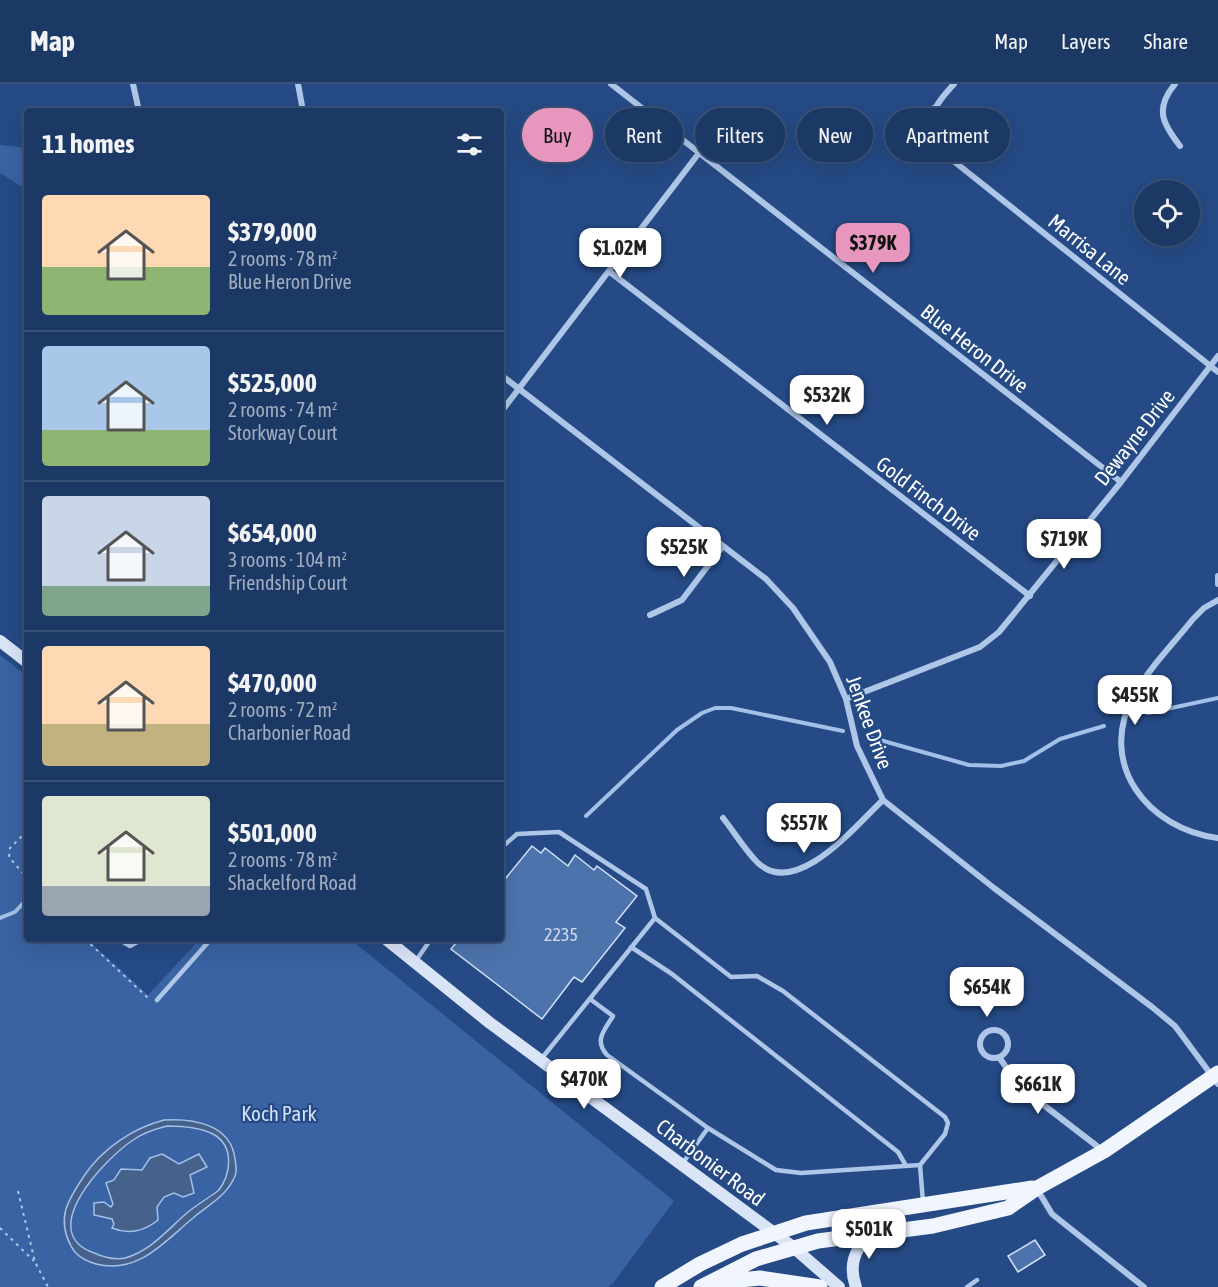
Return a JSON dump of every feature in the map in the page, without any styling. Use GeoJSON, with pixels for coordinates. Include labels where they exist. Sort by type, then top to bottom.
{"type":"FeatureCollection","features":[{"type":"Feature","properties":{"kind":"main road"},"geometry":{"type":"LineString","coordinates":[[0,641],[24,660]]}},
{"type":"Feature","properties":{"kind":"main road","name":"Charbonier Road"},"geometry":{"type":"LineString","coordinates":[[390,942],[540,1060],[793,1248],[839,1287]]}},
{"type":"Feature","properties":{"kind":"main road"},"geometry":{"type":"LineString","coordinates":[[703,1286],[756,1259],[793,1248],[869,1233],[933,1226],[1008,1208],[1037,1188],[1104,1151],[1216,1078]]}},
{"type":"Feature","properties":{"kind":"main road"},"geometry":{"type":"LineString","coordinates":[[662,1287],[700,1264],[772,1232],[852,1214],[923,1206],[1037,1188]]}},
{"type":"Feature","properties":{"kind":"main road"},"geometry":{"type":"LineString","coordinates":[[856,1287],[852,1270],[853,1259],[857,1247],[869,1233]]}},
{"type":"Feature","properties":{"kind":"main road"},"geometry":{"type":"LineString","coordinates":[[703,1286],[760,1278],[820,1287]]}},
{"type":"Feature","properties":{"kind":"street"},"geometry":{"type":"LineString","coordinates":[[133,84],[138,108]]}},
{"type":"Feature","properties":{"kind":"street"},"geometry":{"type":"LineString","coordinates":[[298,84],[302,108]]}},
{"type":"Feature","properties":{"kind":"street","name":"Blue Heron Drive"},"geometry":{"type":"LineString","coordinates":[[611,84],[695,150]]}},
{"type":"Feature","properties":{"kind":"street","name":"Marrisa Lane"},"geometry":{"type":"LineString","coordinates":[[934,108],[954,84]]}},
{"type":"Feature","properties":{"kind":"street"},"geometry":{"type":"LineString","coordinates":[[1175,84],[1165,97],[1162,110],[1164,125],[1180,147]]}},
{"type":"Feature","properties":{"kind":"street"},"geometry":{"type":"LineString","coordinates":[[504,408],[695,158]]}},
{"type":"Feature","properties":{"kind":"street","name":"Blue Heron Drive"},"geometry":{"type":"LineString","coordinates":[[711,162],[1121,482]]}},
{"type":"Feature","properties":{"kind":"street","name":"Marrisa Lane"},"geometry":{"type":"LineString","coordinates":[[956,162],[1218,372]]}},
{"type":"Feature","properties":{"kind":"street","name":"Gold Finch Drive"},"geometry":{"type":"LineString","coordinates":[[610,272],[1030,596]]}},
{"type":"Feature","properties":{"kind":"street","name":"Dewayne Drive"},"geometry":{"type":"LineString","coordinates":[[846,699],[980,647],[999,632],[1121,482],[1218,356]]}},
{"type":"Feature","properties":{"kind":"street","name":"Jenkee Drive"},"geometry":{"type":"LineString","coordinates":[[504,377],[766,579],[793,608],[830,662],[846,699],[857,746],[883,800],[994,888],[1152,1006],[1174,1026],[1216,1078]]}},
{"type":"Feature","properties":{"kind":"street"},"geometry":{"type":"LineString","coordinates":[[650,615],[682,600],[723,546]]}},
{"type":"Feature","properties":{"kind":"street"},"geometry":{"type":"LineString","coordinates":[[1218,576],[1218,584]]}},
{"type":"Feature","properties":{"kind":"street"},"geometry":{"type":"LineString","coordinates":[[1218,600],[1204,608],[1193,619],[1134,694],[1120,737],[1129,777],[1141,800],[1175,825],[1196,835],[1218,838]]}},
{"type":"Feature","properties":{"kind":"street"},"geometry":{"type":"LineString","coordinates":[[723,818],[759,864],[774,871],[789,873],[819,860],[883,800]]}},
{"type":"Feature","properties":{"kind":"street"},"geometry":{"type":"LineString","coordinates":[[990,1030],[1001,1031],[1008,1039],[1007,1050],[999,1057],[987,1056],[981,1048],[982,1037],[990,1030]]}},
{"type":"Feature","properties":{"kind":"street"},"geometry":{"type":"LineString","coordinates":[[999,1057],[1019,1086],[1104,1151]]}},
{"type":"Feature","properties":{"kind":"street"},"geometry":{"type":"LineString","coordinates":[[1037,1188],[1052,1214],[1143,1287]]}},
{"type":"Feature","properties":{"kind":"lane"},"geometry":{"type":"LineString","coordinates":[[504,845],[517,834],[559,832],[646,889],[655,918],[732,977],[761,978],[783,991],[945,1117],[948,1123],[945,1134],[920,1165],[923,1206]]}},
{"type":"Feature","properties":{"kind":"lane"},"geometry":{"type":"LineString","coordinates":[[540,1060],[655,918]]}},
{"type":"Feature","properties":{"kind":"lane"},"geometry":{"type":"LineString","coordinates":[[123,942],[130,946],[137,942]]}},
{"type":"Feature","properties":{"kind":"lane"},"geometry":{"type":"LineString","coordinates":[[157,1000],[208,942]]}},
{"type":"Feature","properties":{"kind":"lane"},"geometry":{"type":"LineString","coordinates":[[415,962],[429,942]]}},
{"type":"Feature","properties":{"kind":"lane"},"geometry":{"type":"LineString","coordinates":[[631,947],[672,974],[898,1152],[905,1164]]}},
{"type":"Feature","properties":{"kind":"lane"},"geometry":{"type":"LineString","coordinates":[[590,999],[613,1016],[600,1038],[600,1047],[607,1055],[708,1128],[776,1170],[801,1173],[905,1164],[920,1165]]}},
{"type":"Feature","properties":{"kind":"lane"},"geometry":{"type":"LineString","coordinates":[[682,1164],[708,1128]]}},
{"type":"Feature","properties":{"kind":"lane"},"geometry":{"type":"LineString","coordinates":[[967,1287],[977,1281]]}},
{"type":"Feature","properties":{"kind":"path"},"geometry":{"type":"LineString","coordinates":[[24,834],[10,848],[9,857],[24,874]]}},
{"type":"Feature","properties":{"kind":"path"},"geometry":{"type":"LineString","coordinates":[[88,942],[147,998],[157,1000]]}},
{"type":"Feature","properties":{"kind":"path"},"geometry":{"type":"LineString","coordinates":[[18,1191],[36,1263],[48,1287]]}},
{"type":"Feature","properties":{"kind":"path"},"geometry":{"type":"LineString","coordinates":[[0,1228],[36,1263]]}},
{"type":"Feature","properties":{"kind":"green space"},"geometry":{"type":"Polygon","coordinates":[[[0,145],[24,148],[24,188],[0,173],[0,145]]]}},
{"type":"Feature","properties":{"kind":"green space","name":"Koch Park"},"geometry":{"type":"Polygon","coordinates":[[[0,655],[24,674],[24,942],[90,942],[148,995],[197,942],[354,942],[674,1201],[608,1287],[0,1287],[0,655]]]}},
{"type":"Feature","properties":{"kind":"shaded area"},"geometry":{"type":"Polygon","coordinates":[[[164,1120],[186,1120],[198,1122],[218,1131],[232,1147],[236,1172],[232,1183],[217,1200],[150,1254],[125,1265],[111,1266],[85,1260],[73,1250],[64,1227],[69,1201],[91,1166],[100,1157],[130,1134],[164,1120]],[[167,1126],[133,1140],[107,1162],[93,1178],[81,1195],[73,1213],[71,1229],[77,1243],[94,1253],[109,1258],[121,1259],[134,1255],[159,1239],[188,1212],[218,1191],[226,1177],[229,1161],[228,1153],[220,1139],[208,1132],[190,1127],[167,1126]]]}},
{"type":"Feature","properties":{"kind":"shaded area"},"geometry":{"type":"Polygon","coordinates":[[[162,1154],[179,1164],[199,1154],[207,1167],[190,1175],[194,1193],[183,1197],[174,1193],[164,1197],[157,1207],[158,1220],[136,1231],[112,1228],[114,1224],[112,1219],[94,1215],[94,1203],[104,1202],[111,1207],[113,1204],[106,1183],[114,1180],[121,1169],[142,1170],[150,1158],[162,1154]]]}},
{"type":"Feature","properties":{"kind":"building"},"geometry":{"type":"Polygon","coordinates":[[[532,846],[541,853],[545,848],[568,866],[575,855],[594,870],[597,866],[637,896],[616,922],[625,928],[582,982],[574,977],[542,1019],[451,949],[457,942],[504,942],[504,880],[532,846]]]}},
{"type":"Feature","properties":{"kind":"building"},"geometry":{"type":"Polygon","coordinates":[[[1035,1240],[1045,1255],[1018,1272],[1008,1256],[1035,1240]]]}},
{"type":"Feature","properties":{"kind":"waterway"},"geometry":{"type":"LineString","coordinates":[[1148,713],[1218,698]]}},
{"type":"Feature","properties":{"kind":"waterway"},"geometry":{"type":"LineString","coordinates":[[586,816],[677,730],[702,713],[715,708],[731,708],[843,731]]}},
{"type":"Feature","properties":{"kind":"waterway"},"geometry":{"type":"LineString","coordinates":[[869,737],[969,765],[1001,766],[1024,761],[1060,739],[1104,726]]}},
{"type":"Feature","properties":{"kind":"waterway"},"geometry":{"type":"LineString","coordinates":[[0,918],[15,912],[24,902]]}}]}
